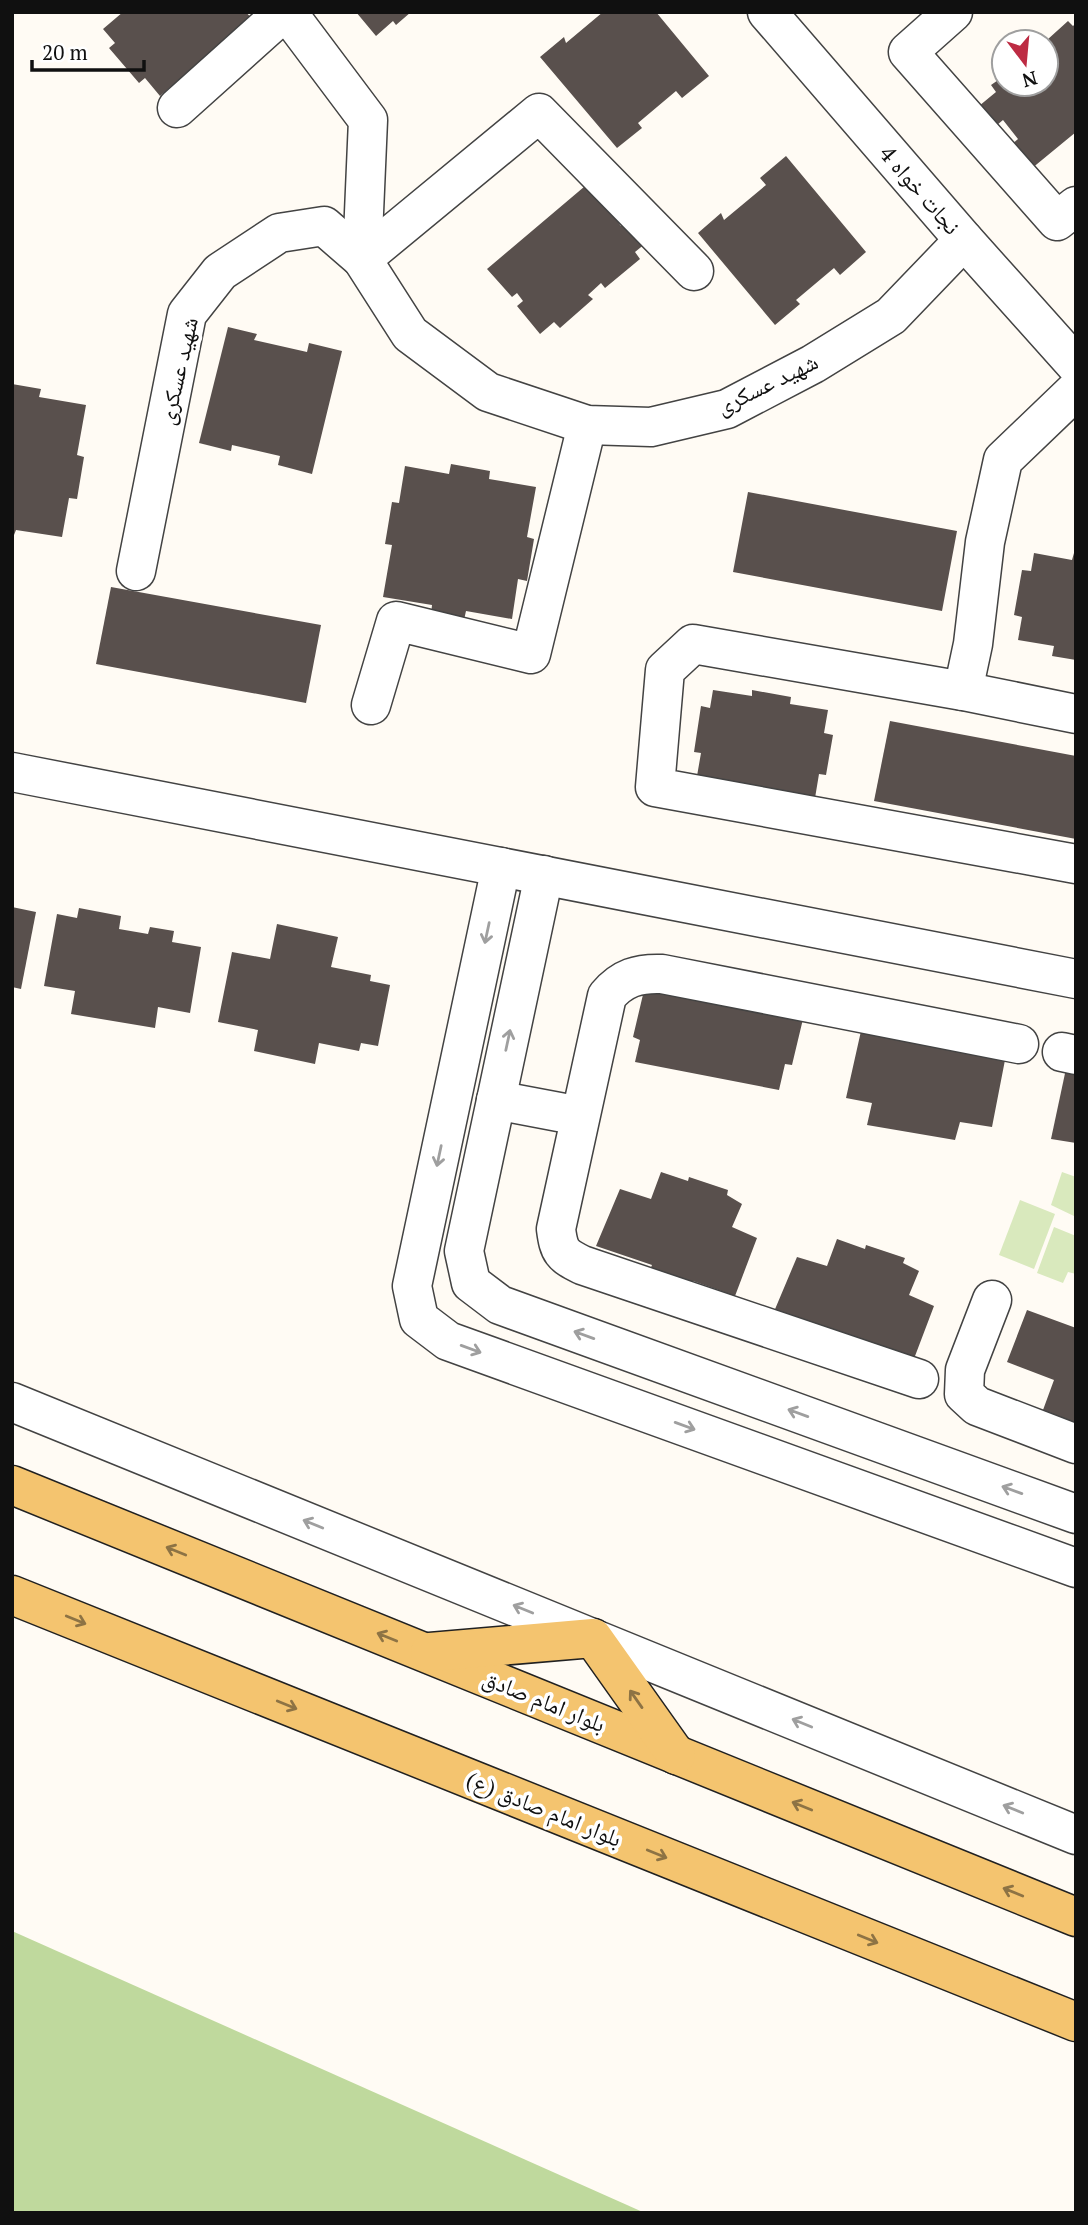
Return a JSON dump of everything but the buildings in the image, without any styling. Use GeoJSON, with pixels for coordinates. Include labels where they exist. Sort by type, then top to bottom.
{"type":"FeatureCollection","features":[{"type":"Feature","properties":{"kind":"main road","name":"بلوار امام صادق"},"geometry":{"type":"LineString","coordinates":[[12,1485],[1076,1917]]}},
{"type":"Feature","properties":{"kind":"main road","name":"بلوار امام صادق (ع)"},"geometry":{"type":"LineString","coordinates":[[12,1595],[1076,2022]]}},
{"type":"Feature","properties":{"kind":"main road"},"geometry":{"type":"LineString","coordinates":[[425,1653],[593,1638],[676,1755]]}},
{"type":"Feature","properties":{"kind":"street"},"geometry":{"type":"LineString","coordinates":[[177,108],[285,12],[368,120],[362,258]]}},
{"type":"Feature","properties":{"kind":"street","name":"نجات خواه 4"},"geometry":{"type":"LineString","coordinates":[[767,12],[1076,365]]}},
{"type":"Feature","properties":{"kind":"street"},"geometry":{"type":"LineString","coordinates":[[953,12],[908,52],[1057,222],[1076,206]]}},
{"type":"Feature","properties":{"kind":"street"},"geometry":{"type":"LineString","coordinates":[[362,258],[539,113],[694,271]]}},
{"type":"Feature","properties":{"kind":"street","name":"شهید عسکری"},"geometry":{"type":"LineString","coordinates":[[135,571],[187,314],[220,272],[279,233],[324,226],[362,258],[410,334],[488,392],[587,425],[651,426],[727,409],[813,363],[891,316],[964,240]]}},
{"type":"Feature","properties":{"kind":"street"},"geometry":{"type":"LineString","coordinates":[[963,691],[973,644],[985,542],[1003,460],[1076,390]]}},
{"type":"Feature","properties":{"kind":"street"},"geometry":{"type":"LineString","coordinates":[[371,705],[396,621],[531,654],[587,425]]}},
{"type":"Feature","properties":{"kind":"street"},"geometry":{"type":"LineString","coordinates":[[1076,714],[963,691],[693,644],[665,670],[655,787],[1076,864]]}},
{"type":"Feature","properties":{"kind":"street"},"geometry":{"type":"LineString","coordinates":[[12,772],[1076,979]]}},
{"type":"Feature","properties":{"kind":"street"},"geometry":{"type":"LineString","coordinates":[[501,867],[412,1286],[419,1319],[448,1340],[1076,1568]]}},
{"type":"Feature","properties":{"kind":"street"},"geometry":{"type":"LineString","coordinates":[[544,875],[464,1251],[471,1283],[500,1305],[1076,1514]]}},
{"type":"Feature","properties":{"kind":"street"},"geometry":{"type":"LineString","coordinates":[[919,1379],[582,1265],[566,1257],[558,1246],[556,1229],[607,996],[616,985],[632,976],[662,974],[1018,1044]]}},
{"type":"Feature","properties":{"kind":"street"},"geometry":{"type":"LineString","coordinates":[[496,1100],[580,1115]]}},
{"type":"Feature","properties":{"kind":"street"},"geometry":{"type":"LineString","coordinates":[[992,1300],[965,1370],[964,1394],[977,1406],[1076,1444]]}},
{"type":"Feature","properties":{"kind":"street"},"geometry":{"type":"LineString","coordinates":[[12,1402],[1076,1835]]}},
{"type":"Feature","properties":{"kind":"green space"},"geometry":{"type":"Polygon","coordinates":[[[1062,1172],[1076,1177],[1076,1217],[1051,1205],[1062,1172]]]}},
{"type":"Feature","properties":{"kind":"green space"},"geometry":{"type":"Polygon","coordinates":[[[1020,1200],[1055,1214],[1034,1269],[999,1255],[1020,1200]]]}},
{"type":"Feature","properties":{"kind":"green space"},"geometry":{"type":"Polygon","coordinates":[[[1054,1227],[1076,1236],[1076,1274],[1068,1272],[1063,1283],[1037,1273],[1054,1227]]]}},
{"type":"Feature","properties":{"kind":"green space"},"geometry":{"type":"Polygon","coordinates":[[[12,1931],[645,2213],[12,2213],[12,1931]]]}}]}
